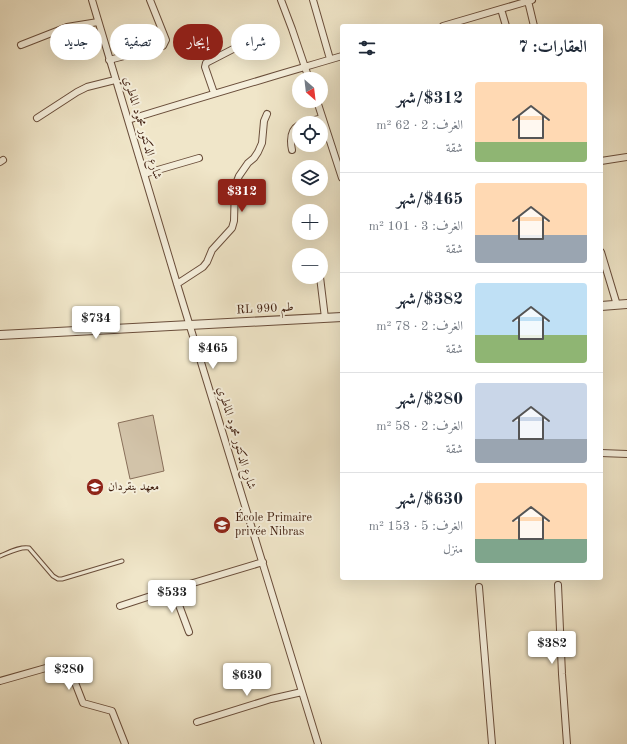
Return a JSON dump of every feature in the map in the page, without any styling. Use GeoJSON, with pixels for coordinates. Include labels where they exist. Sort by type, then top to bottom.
{"type":"FeatureCollection","features":[{"type":"Feature","properties":{"kind":"street","name":"شارع الدكتور محمود الماطري"},"geometry":{"type":"LineString","coordinates":[[92,0],[115,80],[318,744]]}},
{"type":"Feature","properties":{"kind":"street"},"geometry":{"type":"LineString","coordinates":[[109,60],[163,46],[166,40],[150,0]]}},
{"type":"Feature","properties":{"kind":"street"},"geometry":{"type":"LineString","coordinates":[[280,0],[307,72]]}},
{"type":"Feature","properties":{"kind":"street"},"geometry":{"type":"LineString","coordinates":[[313,0],[330,60]]}},
{"type":"Feature","properties":{"kind":"street"},"geometry":{"type":"LineString","coordinates":[[450,24],[527,1],[533,24]]}},
{"type":"Feature","properties":{"kind":"street"},"geometry":{"type":"LineString","coordinates":[[501,9],[505,24]]}},
{"type":"Feature","properties":{"kind":"street"},"geometry":{"type":"LineString","coordinates":[[22,45],[67,27],[98,22]]}},
{"type":"Feature","properties":{"kind":"street"},"geometry":{"type":"LineString","coordinates":[[214,94],[206,63],[231,50]]}},
{"type":"Feature","properties":{"kind":"street"},"geometry":{"type":"LineString","coordinates":[[128,120],[340,57]]}},
{"type":"Feature","properties":{"kind":"street"},"geometry":{"type":"LineString","coordinates":[[37,118],[87,87],[115,80]]}},
{"type":"Feature","properties":{"kind":"street"},"geometry":{"type":"LineString","coordinates":[[177,284],[203,267],[212,250],[232,228],[234,221],[235,186],[239,176],[248,163],[254,158],[262,143],[266,114]]}},
{"type":"Feature","properties":{"kind":"street"},"geometry":{"type":"LineString","coordinates":[[292,133],[290,142],[292,150]]}},
{"type":"Feature","properties":{"kind":"street"},"geometry":{"type":"LineString","coordinates":[[328,136],[340,172]]}},
{"type":"Feature","properties":{"kind":"street"},"geometry":{"type":"LineString","coordinates":[[603,161],[627,157]]}},
{"type":"Feature","properties":{"kind":"street"},"geometry":{"type":"LineString","coordinates":[[144,174],[199,158]]}},
{"type":"Feature","properties":{"kind":"street"},"geometry":{"type":"LineString","coordinates":[[603,259],[617,305]]}},
{"type":"Feature","properties":{"kind":"street"},"geometry":{"type":"LineString","coordinates":[[321,284],[325,318]]}},
{"type":"Feature","properties":{"kind":"street"},"geometry":{"type":"LineString","coordinates":[[603,306],[627,304]]}},
{"type":"Feature","properties":{"kind":"street","name":"RL طم 990"},"geometry":{"type":"LineString","coordinates":[[0,335],[340,317]]}},
{"type":"Feature","properties":{"kind":"street"},"geometry":{"type":"LineString","coordinates":[[603,453],[627,454]]}},
{"type":"Feature","properties":{"kind":"street"},"geometry":{"type":"LineString","coordinates":[[120,606],[263,562]]}},
{"type":"Feature","properties":{"kind":"street"},"geometry":{"type":"LineString","coordinates":[[558,585],[567,744]]}},
{"type":"Feature","properties":{"kind":"street"},"geometry":{"type":"LineString","coordinates":[[479,587],[492,744]]}},
{"type":"Feature","properties":{"kind":"street"},"geometry":{"type":"LineString","coordinates":[[173,589],[189,632]]}},
{"type":"Feature","properties":{"kind":"street"},"geometry":{"type":"LineString","coordinates":[[0,681],[67,662],[83,702],[112,711],[125,744]]}},
{"type":"Feature","properties":{"kind":"street"},"geometry":{"type":"LineString","coordinates":[[197,722],[271,699],[302,692]]}},
{"type":"Feature","properties":{"kind":"lane"},"geometry":{"type":"LineString","coordinates":[[0,556],[22,548],[29,548],[58,579],[122,561]]}},
{"type":"Feature","properties":{"kind":"shaded area"},"geometry":{"type":"Polygon","coordinates":[[[153,415],[164,471],[130,479],[118,423],[153,415]]]}},
{"type":"Feature","properties":{"kind":"place","name":"معهد بنقردان"},"geometry":{"type":"Point","coordinates":[95,487]}},
{"type":"Feature","properties":{"kind":"place","name":"École Primaire privée Nibras"},"geometry":{"type":"Point","coordinates":[222,525]}}]}
